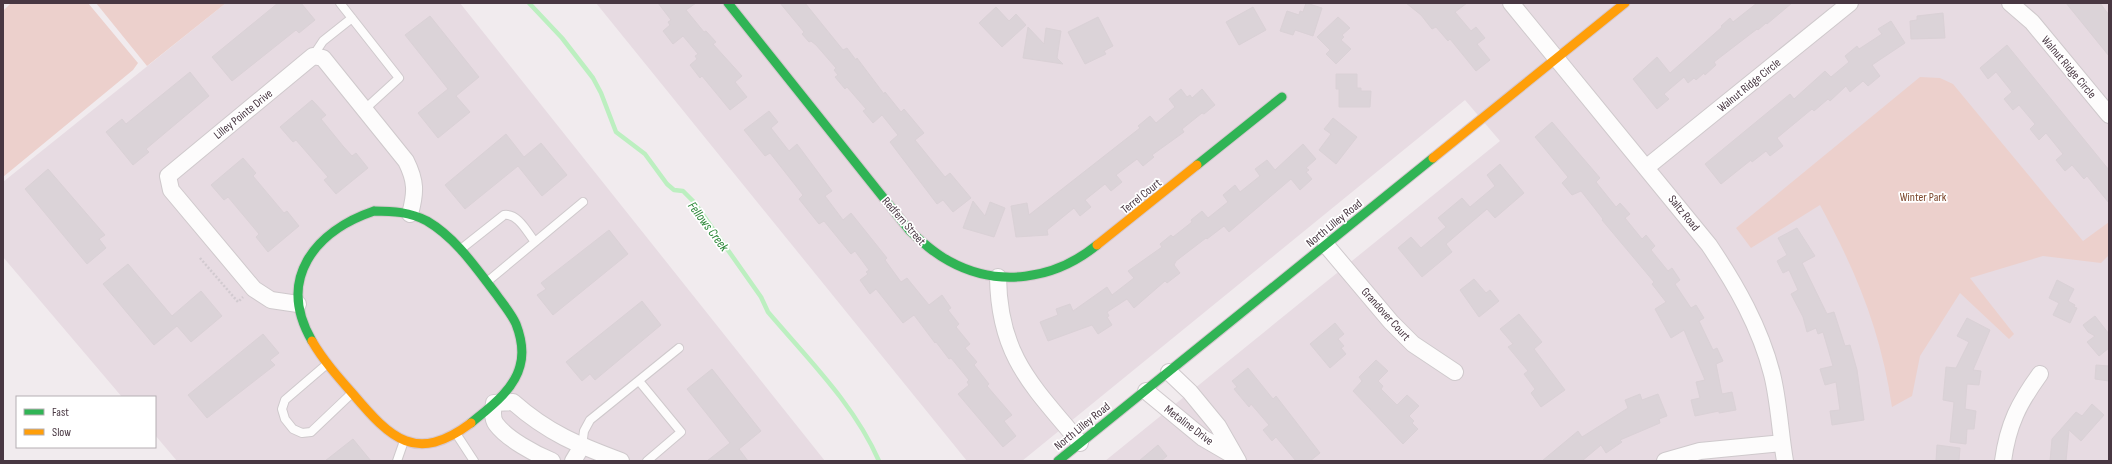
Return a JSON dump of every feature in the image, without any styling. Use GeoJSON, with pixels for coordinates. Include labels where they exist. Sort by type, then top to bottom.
{"type":"FeatureCollection","features":[{"type":"Feature","properties":{"kind":"street","name":"Redfern Street"},"geometry":{"type":"LineString","coordinates":[[728,3],[910,231],[928,248],[949,262],[972,272],[998,278]]}},
{"type":"Feature","properties":{"kind":"street","name":"Saltz Road"},"geometry":{"type":"LineString","coordinates":[[1511,3],[1710,245],[1730,276],[1746,306],[1759,336],[1772,374],[1785,461]]}},
{"type":"Feature","properties":{"kind":"street","name":"North Lilley Road"},"geometry":{"type":"LineString","coordinates":[[1058,461],[1625,3]]}},
{"type":"Feature","properties":{"kind":"street","name":"Walnut Ridge Circle"},"geometry":{"type":"LineString","coordinates":[[1647,167],[1850,3]]}},
{"type":"Feature","properties":{"kind":"street","name":"Walnut Ridge Circle"},"geometry":{"type":"LineString","coordinates":[[2010,3],[2032,22],[2109,115]]}},
{"type":"Feature","properties":{"kind":"street"},"geometry":{"type":"LineString","coordinates":[[313,56],[323,58],[365,108],[406,161],[413,177],[415,192],[410,214]]}},
{"type":"Feature","properties":{"kind":"street","name":"Lilley Pointe Drive"},"geometry":{"type":"LineString","coordinates":[[298,304],[271,300],[254,289],[171,190],[168,176],[313,56]]}},
{"type":"Feature","properties":{"kind":"street","name":"Terrel Court"},"geometry":{"type":"LineString","coordinates":[[998,278],[1020,278],[1039,275],[1062,268],[1080,260],[1282,97]]}},
{"type":"Feature","properties":{"kind":"street"},"geometry":{"type":"LineString","coordinates":[[374,211],[410,214],[433,226],[448,237],[460,250],[517,326],[523,352],[515,378],[510,388],[456,434],[430,444],[417,445],[398,439],[380,426],[352,393],[311,341],[304,326],[298,304],[297,295],[303,269],[319,241],[332,230],[357,215],[374,211]]}},
{"type":"Feature","properties":{"kind":"street","name":"Grandover Court"},"geometry":{"type":"LineString","coordinates":[[1326,245],[1391,322],[1412,344],[1455,372]]}},
{"type":"Feature","properties":{"kind":"street"},"geometry":{"type":"LineString","coordinates":[[998,278],[1001,320],[1015,359],[1033,387],[1080,443]]}},
{"type":"Feature","properties":{"kind":"street","name":"Metaline Drive"},"geometry":{"type":"LineString","coordinates":[[1169,372],[1190,392],[1218,426],[1237,459]]}},
{"type":"Feature","properties":{"kind":"street"},"geometry":{"type":"LineString","coordinates":[[2003,461],[2013,419],[2021,400],[2040,374]]}},
{"type":"Feature","properties":{"kind":"street","name":"Metaline Drive"},"geometry":{"type":"LineString","coordinates":[[1146,391],[1203,438],[1237,459]]}},
{"type":"Feature","properties":{"kind":"street"},"geometry":{"type":"LineString","coordinates":[[494,402],[513,402],[540,425],[582,446],[621,461]]}},
{"type":"Feature","properties":{"kind":"street"},"geometry":{"type":"LineString","coordinates":[[494,402],[493,414],[496,425],[537,455],[552,461]]}},
{"type":"Feature","properties":{"kind":"street"},"geometry":{"type":"LineString","coordinates":[[1665,461],[1700,451],[1782,443]]}},
{"type":"Feature","properties":{"kind":"street"},"geometry":{"type":"LineString","coordinates":[[573,461],[582,446]]}},
{"type":"Feature","properties":{"kind":"lane"},"geometry":{"type":"LineString","coordinates":[[340,3],[399,78],[365,108]]}},
{"type":"Feature","properties":{"kind":"lane"},"geometry":{"type":"LineString","coordinates":[[313,56],[323,41],[352,18]]}},
{"type":"Feature","properties":{"kind":"lane"},"geometry":{"type":"LineString","coordinates":[[486,283],[583,202]]}},
{"type":"Feature","properties":{"kind":"lane"},"geometry":{"type":"LineString","coordinates":[[460,250],[504,215],[510,214],[515,216],[535,242]]}},
{"type":"Feature","properties":{"kind":"lane"},"geometry":{"type":"LineString","coordinates":[[582,446],[584,431],[590,420],[679,348]]}},
{"type":"Feature","properties":{"kind":"lane"},"geometry":{"type":"LineString","coordinates":[[328,363],[285,400],[282,409],[285,419],[293,428],[302,433],[311,432],[352,393]]}},
{"type":"Feature","properties":{"kind":"lane"},"geometry":{"type":"LineString","coordinates":[[639,381],[681,432],[648,461]]}},
{"type":"Feature","properties":{"kind":"lane"},"geometry":{"type":"LineString","coordinates":[[456,434],[474,461]]}},
{"type":"Feature","properties":{"kind":"lane"},"geometry":{"type":"LineString","coordinates":[[397,461],[405,441]]}},
{"type":"Feature","properties":{"kind":"path"},"geometry":{"type":"LineString","coordinates":[[200,258],[238,302],[248,292]]}},
{"type":"Feature","properties":{"kind":"shaded area"},"geometry":{"type":"Polygon","coordinates":[[[226,3],[460,3],[825,461],[177,461],[156,436],[156,396],[121,396],[3,257],[3,182],[226,3]]]}},
{"type":"Feature","properties":{"kind":"shaded area"},"geometry":{"type":"Polygon","coordinates":[[[596,3],[2109,3],[2109,461],[1105,461],[1500,141],[1465,100],[1022,461],[967,461],[596,3]]]}},
{"type":"Feature","properties":{"kind":"green space"},"geometry":{"type":"Polygon","coordinates":[[[11,3],[88,3],[138,63],[133,70],[3,177],[3,11],[11,3]]]}},
{"type":"Feature","properties":{"kind":"green space"},"geometry":{"type":"Polygon","coordinates":[[[96,3],[226,3],[147,66],[96,3]]]}},
{"type":"Feature","properties":{"kind":"green space","name":"Winter Park"},"geometry":{"type":"Polygon","coordinates":[[[1920,77],[1940,78],[1953,84],[2083,241],[2109,222],[2109,255],[2101,263],[2043,256],[1970,278],[2014,334],[2009,339],[1960,293],[1920,356],[1912,396],[1892,407],[1887,379],[1874,327],[1856,278],[1820,205],[1751,248],[1736,228],[1920,77]]]}},
{"type":"Feature","properties":{"kind":"building"},"geometry":{"type":"Polygon","coordinates":[[[278,3],[301,3],[315,20],[299,33],[296,30],[232,81],[212,57],[278,3]]]}},
{"type":"Feature","properties":{"kind":"building"},"geometry":{"type":"Polygon","coordinates":[[[658,3],[696,3],[686,10],[704,32],[706,31],[716,42],[713,44],[742,76],[735,82],[747,97],[730,110],[702,76],[700,78],[690,65],[697,59],[695,56],[698,54],[683,36],[673,44],[663,31],[670,25],[668,22],[671,20],[658,3]]]}},
{"type":"Feature","properties":{"kind":"building"},"geometry":{"type":"Polygon","coordinates":[[[780,3],[805,3],[843,50],[847,48],[856,60],[857,58],[884,94],[885,92],[901,112],[904,109],[924,133],[915,140],[945,177],[950,173],[971,198],[953,212],[943,200],[937,204],[890,142],[898,135],[882,115],[873,123],[863,111],[866,109],[847,87],[845,89],[835,77],[838,75],[834,70],[836,68],[816,45],[811,41],[809,42],[802,34],[804,32],[780,3]]]}},
{"type":"Feature","properties":{"kind":"building"},"geometry":{"type":"Polygon","coordinates":[[[1306,3],[1322,8],[1313,36],[1295,30],[1293,35],[1280,31],[1287,11],[1299,15],[1300,11],[1303,12],[1306,3]]]}},
{"type":"Feature","properties":{"kind":"building"},"geometry":{"type":"Polygon","coordinates":[[[1406,3],[1467,3],[1455,12],[1471,31],[1476,27],[1485,38],[1477,44],[1490,60],[1476,71],[1450,39],[1448,41],[1436,27],[1432,29],[1421,15],[1406,3]]]}},
{"type":"Feature","properties":{"kind":"building"},"geometry":{"type":"Polygon","coordinates":[[[1757,3],[1792,3],[1767,24],[1766,23],[1758,30],[1757,29],[1714,62],[1716,65],[1705,75],[1704,73],[1696,80],[1694,78],[1688,83],[1684,77],[1664,94],[1669,99],[1657,109],[1633,79],[1657,57],[1670,73],[1722,27],[1721,26],[1730,18],[1733,22],[1757,3]]]}},
{"type":"Feature","properties":{"kind":"building"},"geometry":{"type":"Polygon","coordinates":[[[2066,3],[2100,3],[2109,15],[2109,56],[2066,3]]]}},
{"type":"Feature","properties":{"kind":"building"},"geometry":{"type":"Polygon","coordinates":[[[996,7],[1009,21],[1016,14],[1026,25],[1002,47],[979,23],[996,7]]]}},
{"type":"Feature","properties":{"kind":"building"},"geometry":{"type":"Polygon","coordinates":[[[1253,7],[1266,30],[1239,45],[1226,22],[1253,7]]]}},
{"type":"Feature","properties":{"kind":"building"},"geometry":{"type":"Polygon","coordinates":[[[1943,13],[1945,38],[1911,39],[1910,21],[1917,20],[1917,16],[1943,13]]]}},
{"type":"Feature","properties":{"kind":"building"},"geometry":{"type":"Polygon","coordinates":[[[430,16],[479,77],[456,96],[470,112],[438,138],[418,113],[448,89],[405,35],[430,16]]]}},
{"type":"Feature","properties":{"kind":"building"},"geometry":{"type":"Polygon","coordinates":[[[1098,17],[1113,46],[1104,51],[1106,54],[1085,64],[1068,32],[1098,17]]]}},
{"type":"Feature","properties":{"kind":"building"},"geometry":{"type":"Polygon","coordinates":[[[1338,17],[1350,28],[1342,35],[1344,37],[1341,40],[1351,49],[1336,64],[1326,54],[1330,50],[1317,37],[1338,17]]]}},
{"type":"Feature","properties":{"kind":"building"},"geometry":{"type":"Polygon","coordinates":[[[1891,21],[1905,43],[1872,65],[1880,76],[1868,86],[1863,81],[1850,92],[1846,86],[1830,101],[1828,99],[1814,111],[1812,109],[1777,138],[1783,146],[1770,156],[1766,151],[1752,162],[1751,160],[1721,184],[1705,164],[1790,94],[1794,99],[1825,71],[1831,77],[1849,62],[1845,56],[1857,46],[1859,49],[1882,34],[1878,29],[1891,21]]]}},
{"type":"Feature","properties":{"kind":"building"},"geometry":{"type":"Polygon","coordinates":[[[1028,27],[1044,44],[1046,28],[1061,31],[1057,58],[1063,64],[1023,58],[1028,27]]]}},
{"type":"Feature","properties":{"kind":"building"},"geometry":{"type":"Polygon","coordinates":[[[2007,45],[2109,170],[2109,203],[2087,176],[2084,179],[2072,165],[2065,171],[2056,160],[2063,154],[2046,133],[2039,140],[2030,129],[2035,124],[2019,105],[2013,110],[2004,99],[2012,92],[1996,72],[1988,79],[1980,68],[2007,45]]]}},
{"type":"Feature","properties":{"kind":"building"},"geometry":{"type":"Polygon","coordinates":[[[190,72],[209,96],[146,149],[149,152],[133,165],[106,132],[122,119],[126,124],[190,72]]]}},
{"type":"Feature","properties":{"kind":"building"},"geometry":{"type":"Polygon","coordinates":[[[1336,74],[1357,74],[1357,88],[1361,88],[1361,91],[1371,91],[1370,107],[1339,107],[1339,89],[1336,89],[1336,74]]]}},
{"type":"Feature","properties":{"kind":"building"},"geometry":{"type":"Polygon","coordinates":[[[1181,89],[1187,97],[1190,95],[1192,98],[1202,89],[1215,105],[1182,129],[1184,132],[1152,155],[1154,157],[1143,166],[1137,159],[1116,175],[1122,182],[1111,191],[1105,184],[1085,200],[1091,207],[1080,216],[1074,208],[1047,230],[1048,235],[1016,237],[1011,206],[1027,203],[1029,215],[1140,128],[1138,126],[1150,116],[1156,123],[1175,107],[1169,99],[1181,89]]]}},
{"type":"Feature","properties":{"kind":"building"},"geometry":{"type":"Polygon","coordinates":[[[312,100],[326,115],[321,119],[343,146],[352,156],[356,153],[368,168],[336,194],[324,180],[328,177],[296,140],[293,142],[280,127],[312,100]]]}},
{"type":"Feature","properties":{"kind":"building"},"geometry":{"type":"Polygon","coordinates":[[[769,111],[778,122],[771,128],[789,151],[797,144],[832,191],[825,196],[843,220],[851,213],[887,258],[885,260],[901,282],[907,278],[929,305],[942,295],[951,308],[948,310],[959,324],[956,327],[970,344],[965,348],[977,362],[974,365],[989,384],[987,386],[1012,415],[1004,421],[1016,436],[1003,447],[958,394],[969,385],[967,382],[969,380],[951,358],[949,359],[936,342],[935,343],[914,315],[903,323],[876,289],[870,294],[860,280],[868,274],[866,272],[869,270],[855,251],[851,254],[824,221],[819,224],[799,199],[803,195],[770,153],[765,156],[744,130],[769,111]]]}},
{"type":"Feature","properties":{"kind":"building"},"geometry":{"type":"Polygon","coordinates":[[[1333,118],[1357,137],[1336,164],[1319,150],[1331,134],[1324,129],[1333,118]]]}},
{"type":"Feature","properties":{"kind":"building"},"geometry":{"type":"Polygon","coordinates":[[[1552,122],[1600,178],[1596,182],[1616,207],[1620,203],[1630,214],[1625,218],[1642,239],[1646,235],[1655,246],[1651,250],[1668,271],[1672,268],[1680,280],[1675,284],[1691,308],[1696,305],[1704,318],[1699,321],[1713,350],[1717,348],[1723,361],[1716,364],[1722,394],[1732,392],[1736,410],[1719,413],[1719,411],[1695,416],[1691,400],[1700,398],[1696,382],[1705,380],[1684,330],[1671,338],[1655,309],[1666,302],[1652,284],[1654,282],[1602,220],[1603,219],[1581,191],[1572,195],[1562,183],[1568,177],[1535,137],[1552,122]]]}},
{"type":"Feature","properties":{"kind":"building"},"geometry":{"type":"Polygon","coordinates":[[[506,134],[524,157],[541,143],[567,175],[542,196],[518,166],[465,209],[445,185],[506,134]]]}},
{"type":"Feature","properties":{"kind":"building"},"geometry":{"type":"Polygon","coordinates":[[[1303,144],[1316,159],[1306,168],[1309,170],[1306,172],[1312,179],[1300,190],[1291,179],[1229,232],[1224,226],[1207,239],[1206,238],[1176,261],[1174,265],[1180,273],[1167,283],[1165,281],[1134,308],[1127,299],[1107,312],[1109,316],[1107,317],[1112,325],[1098,334],[1092,325],[1048,341],[1040,322],[1058,315],[1056,309],[1070,304],[1073,311],[1107,287],[1112,295],[1134,278],[1128,271],[1162,247],[1160,244],[1171,235],[1173,237],[1192,222],[1191,220],[1202,211],[1208,218],[1228,202],[1223,195],[1235,185],[1240,192],[1260,176],[1255,169],[1267,160],[1275,170],[1303,144]]]}},
{"type":"Feature","properties":{"kind":"building"},"geometry":{"type":"Polygon","coordinates":[[[243,158],[256,173],[253,176],[284,213],[287,211],[299,226],[268,252],[256,237],[259,234],[228,197],[224,200],[211,185],[243,158]]]}},
{"type":"Feature","properties":{"kind":"building"},"geometry":{"type":"Polygon","coordinates":[[[1500,164],[1524,193],[1495,218],[1487,209],[1446,244],[1452,252],[1422,277],[1398,248],[1411,237],[1421,248],[1446,227],[1438,218],[1462,198],[1470,207],[1495,186],[1487,175],[1500,164]]]}},
{"type":"Feature","properties":{"kind":"building"},"geometry":{"type":"Polygon","coordinates":[[[48,169],[105,235],[99,239],[106,248],[87,264],[25,189],[48,169]]]}},
{"type":"Feature","properties":{"kind":"building"},"geometry":{"type":"Polygon","coordinates":[[[973,201],[985,216],[990,202],[1005,208],[994,237],[963,228],[973,201]]]}},
{"type":"Feature","properties":{"kind":"building"},"geometry":{"type":"Polygon","coordinates":[[[1797,228],[1815,256],[1802,263],[1827,314],[1834,312],[1845,346],[1850,345],[1857,370],[1864,420],[1832,425],[1830,411],[1840,410],[1836,382],[1825,385],[1820,369],[1833,366],[1823,332],[1818,334],[1816,328],[1807,332],[1803,317],[1791,294],[1798,290],[1789,270],[1783,273],[1777,261],[1787,255],[1778,238],[1797,228]]]}},
{"type":"Feature","properties":{"kind":"building"},"geometry":{"type":"Polygon","coordinates":[[[609,230],[628,254],[553,315],[537,295],[546,289],[541,283],[609,230]]]}},
{"type":"Feature","properties":{"kind":"building"},"geometry":{"type":"Polygon","coordinates":[[[128,264],[172,316],[201,291],[222,316],[191,342],[177,326],[154,345],[103,284],[128,264]]]}},
{"type":"Feature","properties":{"kind":"building"},"geometry":{"type":"Polygon","coordinates":[[[1474,279],[1486,293],[1490,290],[1499,301],[1479,317],[1460,290],[1474,279]]]}},
{"type":"Feature","properties":{"kind":"building"},"geometry":{"type":"Polygon","coordinates":[[[2057,280],[2074,289],[2068,301],[2077,308],[2070,323],[2053,315],[2059,303],[2049,298],[2057,280]]]}},
{"type":"Feature","properties":{"kind":"building"},"geometry":{"type":"Polygon","coordinates":[[[642,301],[661,325],[595,380],[590,374],[582,381],[566,362],[642,301]]]}},
{"type":"Feature","properties":{"kind":"building"},"geometry":{"type":"Polygon","coordinates":[[[1519,314],[1542,342],[1534,349],[1565,390],[1541,407],[1531,393],[1535,389],[1524,374],[1528,371],[1508,347],[1513,344],[1500,329],[1519,314]]]}},
{"type":"Feature","properties":{"kind":"building"},"geometry":{"type":"Polygon","coordinates":[[[2095,316],[2109,334],[2109,348],[2099,356],[2087,342],[2095,336],[2088,332],[2083,325],[2095,316]]]}},
{"type":"Feature","properties":{"kind":"building"},"geometry":{"type":"Polygon","coordinates":[[[1967,318],[1990,330],[1973,370],[1981,371],[1979,385],[1967,384],[1965,409],[1976,411],[1974,429],[1967,429],[1966,444],[1950,442],[1954,402],[1943,400],[1946,367],[1956,368],[1969,342],[1957,336],[1967,318]]]}},
{"type":"Feature","properties":{"kind":"building"},"geometry":{"type":"Polygon","coordinates":[[[1335,323],[1344,334],[1338,339],[1344,346],[1341,348],[1346,354],[1330,368],[1310,344],[1335,323]]]}},
{"type":"Feature","properties":{"kind":"building"},"geometry":{"type":"Polygon","coordinates":[[[263,334],[279,353],[270,360],[275,365],[207,418],[188,395],[263,334]]]}},
{"type":"Feature","properties":{"kind":"building"},"geometry":{"type":"Polygon","coordinates":[[[1376,360],[1388,371],[1378,381],[1383,386],[1381,389],[1397,405],[1407,395],[1419,406],[1409,416],[1414,421],[1412,423],[1418,429],[1403,444],[1353,391],[1362,381],[1359,377],[1376,360]]]}},
{"type":"Feature","properties":{"kind":"building"},"geometry":{"type":"Polygon","coordinates":[[[2096,365],[2109,366],[2109,381],[2095,379],[2096,365]]]}},
{"type":"Feature","properties":{"kind":"building"},"geometry":{"type":"Polygon","coordinates":[[[1248,368],[1273,399],[1276,396],[1320,453],[1310,461],[1296,461],[1276,437],[1272,441],[1263,430],[1269,425],[1251,404],[1249,407],[1234,389],[1237,387],[1232,381],[1248,368]]]}},
{"type":"Feature","properties":{"kind":"building"},"geometry":{"type":"Polygon","coordinates":[[[712,369],[761,431],[739,449],[748,461],[707,461],[730,443],[687,389],[712,369]]]}},
{"type":"Feature","properties":{"kind":"building"},"geometry":{"type":"Polygon","coordinates":[[[1640,394],[1642,400],[1658,394],[1667,416],[1659,419],[1660,423],[1620,440],[1622,442],[1606,453],[1601,445],[1582,461],[1542,461],[1578,431],[1582,437],[1628,408],[1625,400],[1640,394]]]}},
{"type":"Feature","properties":{"kind":"building"},"geometry":{"type":"Polygon","coordinates":[[[2092,404],[2104,415],[2081,441],[2069,430],[2066,461],[2050,461],[2052,439],[2076,412],[2082,416],[2092,404]]]}},
{"type":"Feature","properties":{"kind":"building"},"geometry":{"type":"Polygon","coordinates":[[[353,439],[371,461],[325,461],[353,439]]]}},
{"type":"Feature","properties":{"kind":"building"},"geometry":{"type":"Polygon","coordinates":[[[1158,445],[1167,456],[1161,461],[1139,461],[1158,445]]]}},
{"type":"Feature","properties":{"kind":"building"},"geometry":{"type":"Polygon","coordinates":[[[1937,445],[1960,448],[1959,461],[1936,461],[1937,445]]]}},
{"type":"Feature","properties":{"kind":"waterway","name":"Fellows Creek"},"geometry":{"type":"LineString","coordinates":[[529,3],[562,38],[593,78],[601,93],[616,132],[645,154],[667,184],[674,190],[683,191],[694,202],[761,297],[768,312],[829,383],[857,420],[879,461]]}},
{"type":"Feature","properties":{"kind":"traffic: fast"},"geometry":{"type":"LineString","coordinates":[[728,3],[910,231],[938,254],[968,270],[987,275],[1006,277],[1025,276],[1044,273],[1063,266],[1080,257],[1097,245]]}},
{"type":"Feature","properties":{"kind":"traffic: fast"},"geometry":{"type":"LineString","coordinates":[[1197,165],[1282,97]]}},
{"type":"Feature","properties":{"kind":"traffic: fast"},"geometry":{"type":"LineString","coordinates":[[1058,461],[1433,158]]}},
{"type":"Feature","properties":{"kind":"traffic: fast"},"geometry":{"type":"LineString","coordinates":[[374,211],[408,214],[421,218],[437,228],[447,236],[473,264],[507,309],[516,324],[521,339],[522,350],[517,375],[507,391],[471,423]]}},
{"type":"Feature","properties":{"kind":"traffic: fast"},"geometry":{"type":"LineString","coordinates":[[312,341],[302,318],[298,297],[300,278],[307,260],[319,245],[334,231],[353,220],[374,211]]}},
{"type":"Feature","properties":{"kind":"traffic: slow"},"geometry":{"type":"LineString","coordinates":[[1433,158],[1625,3]]}},
{"type":"Feature","properties":{"kind":"traffic: slow"},"geometry":{"type":"LineString","coordinates":[[1097,245],[1197,165]]}},
{"type":"Feature","properties":{"kind":"traffic: slow"},"geometry":{"type":"LineString","coordinates":[[312,341],[331,368],[367,410],[393,434],[406,441],[420,444],[435,442],[452,435],[471,423]]}}]}
